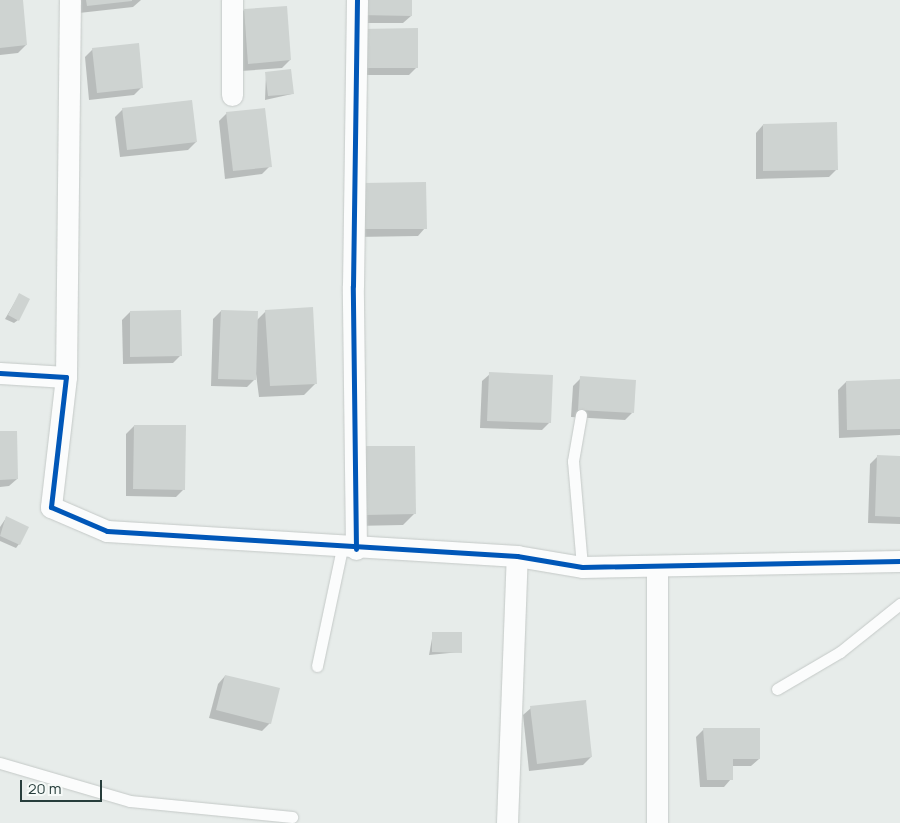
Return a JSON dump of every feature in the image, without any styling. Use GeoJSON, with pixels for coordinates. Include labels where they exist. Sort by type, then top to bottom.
{"type":"FeatureCollection","features":[{"type":"Feature","properties":{"kind":"street"},"geometry":{"type":"LineString","coordinates":[[70,0],[66,377],[50,507],[107,531],[349,549],[517,556],[582,567],[900,562]]}},
{"type":"Feature","properties":{"kind":"street"},"geometry":{"type":"LineString","coordinates":[[232,0],[232,95]]}},
{"type":"Feature","properties":{"kind":"street"},"geometry":{"type":"LineString","coordinates":[[349,549],[357,0]]}},
{"type":"Feature","properties":{"kind":"street"},"geometry":{"type":"LineString","coordinates":[[0,374],[66,377]]}},
{"type":"Feature","properties":{"kind":"street"},"geometry":{"type":"LineString","coordinates":[[506,823],[517,556]]}},
{"type":"Feature","properties":{"kind":"street"},"geometry":{"type":"LineString","coordinates":[[657,566],[657,823]]}},
{"type":"Feature","properties":{"kind":"lane"},"geometry":{"type":"LineString","coordinates":[[581,415],[572,461],[582,567]]}},
{"type":"Feature","properties":{"kind":"lane"},"geometry":{"type":"LineString","coordinates":[[317,666],[349,549]]}},
{"type":"Feature","properties":{"kind":"lane"},"geometry":{"type":"LineString","coordinates":[[777,689],[840,652],[900,604]]}},
{"type":"Feature","properties":{"kind":"lane"},"geometry":{"type":"LineString","coordinates":[[0,763],[130,801],[292,817]]}},
{"type":"Feature","properties":{"kind":"building"},"geometry":{"type":"Polygon","coordinates":[[[0,0],[23,0],[27,45],[0,48],[0,0]]]}},
{"type":"Feature","properties":{"kind":"building"},"geometry":{"type":"Polygon","coordinates":[[[86,0],[132,0],[132,1],[87,6],[86,0]]]}},
{"type":"Feature","properties":{"kind":"building"},"geometry":{"type":"Polygon","coordinates":[[[359,0],[412,0],[412,16],[359,15],[359,0]]]}},
{"type":"Feature","properties":{"kind":"building"},"geometry":{"type":"Polygon","coordinates":[[[287,6],[291,60],[248,64],[244,9],[287,6]]]}},
{"type":"Feature","properties":{"kind":"building"},"geometry":{"type":"Polygon","coordinates":[[[418,28],[418,68],[361,68],[361,29],[418,28]]]}},
{"type":"Feature","properties":{"kind":"building"},"geometry":{"type":"Polygon","coordinates":[[[139,43],[143,88],[97,93],[92,48],[139,43]]]}},
{"type":"Feature","properties":{"kind":"building"},"geometry":{"type":"Polygon","coordinates":[[[291,69],[294,94],[268,96],[265,72],[291,69]]]}},
{"type":"Feature","properties":{"kind":"building"},"geometry":{"type":"Polygon","coordinates":[[[192,100],[197,142],[127,150],[122,108],[192,100]]]}},
{"type":"Feature","properties":{"kind":"building"},"geometry":{"type":"Polygon","coordinates":[[[265,108],[272,167],[233,171],[226,112],[265,108]]]}},
{"type":"Feature","properties":{"kind":"building"},"geometry":{"type":"Polygon","coordinates":[[[837,122],[838,170],[763,171],[763,124],[837,122]]]}},
{"type":"Feature","properties":{"kind":"building"},"geometry":{"type":"Polygon","coordinates":[[[426,182],[427,229],[363,229],[363,183],[426,182]]]}},
{"type":"Feature","properties":{"kind":"building"},"geometry":{"type":"Polygon","coordinates":[[[19,293],[30,299],[19,321],[8,315],[19,293]]]}},
{"type":"Feature","properties":{"kind":"building"},"geometry":{"type":"Polygon","coordinates":[[[313,307],[317,384],[270,386],[265,310],[313,307]]]}},
{"type":"Feature","properties":{"kind":"building"},"geometry":{"type":"Polygon","coordinates":[[[181,310],[182,356],[130,357],[130,311],[181,310]]]}},
{"type":"Feature","properties":{"kind":"building"},"geometry":{"type":"Polygon","coordinates":[[[221,310],[258,311],[256,380],[218,379],[221,310]]]}},
{"type":"Feature","properties":{"kind":"building"},"geometry":{"type":"Polygon","coordinates":[[[489,372],[553,375],[551,423],[487,421],[489,372]]]}},
{"type":"Feature","properties":{"kind":"building"},"geometry":{"type":"Polygon","coordinates":[[[580,376],[636,380],[634,413],[578,410],[580,376]]]}},
{"type":"Feature","properties":{"kind":"building"},"geometry":{"type":"Polygon","coordinates":[[[900,379],[900,429],[847,430],[846,381],[900,379]]]}},
{"type":"Feature","properties":{"kind":"building"},"geometry":{"type":"Polygon","coordinates":[[[134,425],[186,425],[185,490],[133,489],[134,425]]]}},
{"type":"Feature","properties":{"kind":"building"},"geometry":{"type":"Polygon","coordinates":[[[0,431],[17,431],[18,479],[0,480],[0,431]]]}},
{"type":"Feature","properties":{"kind":"building"},"geometry":{"type":"Polygon","coordinates":[[[364,446],[415,446],[416,514],[365,515],[364,446]]]}},
{"type":"Feature","properties":{"kind":"building"},"geometry":{"type":"Polygon","coordinates":[[[877,455],[900,456],[900,517],[875,516],[877,455]]]}},
{"type":"Feature","properties":{"kind":"building"},"geometry":{"type":"Polygon","coordinates":[[[6,516],[29,527],[20,545],[0,536],[6,516]]]}},
{"type":"Feature","properties":{"kind":"building"},"geometry":{"type":"Polygon","coordinates":[[[432,632],[462,632],[462,653],[432,652],[432,632]]]}},
{"type":"Feature","properties":{"kind":"building"},"geometry":{"type":"Polygon","coordinates":[[[225,675],[280,688],[271,724],[216,710],[225,675]]]}},
{"type":"Feature","properties":{"kind":"building"},"geometry":{"type":"Polygon","coordinates":[[[586,700],[592,757],[537,764],[530,706],[586,700]]]}},
{"type":"Feature","properties":{"kind":"building"},"geometry":{"type":"Polygon","coordinates":[[[703,728],[760,728],[760,759],[733,759],[733,780],[707,780],[703,728]]]}},
{"type":"Feature","properties":{"kind":"cycle path"},"geometry":{"type":"LineString","coordinates":[[356,549],[353,286],[357,0]]}},
{"type":"Feature","properties":{"kind":"cycle path"},"geometry":{"type":"LineString","coordinates":[[0,373],[66,377],[51,507],[107,531],[517,556],[582,567],[900,561]]}}]}
